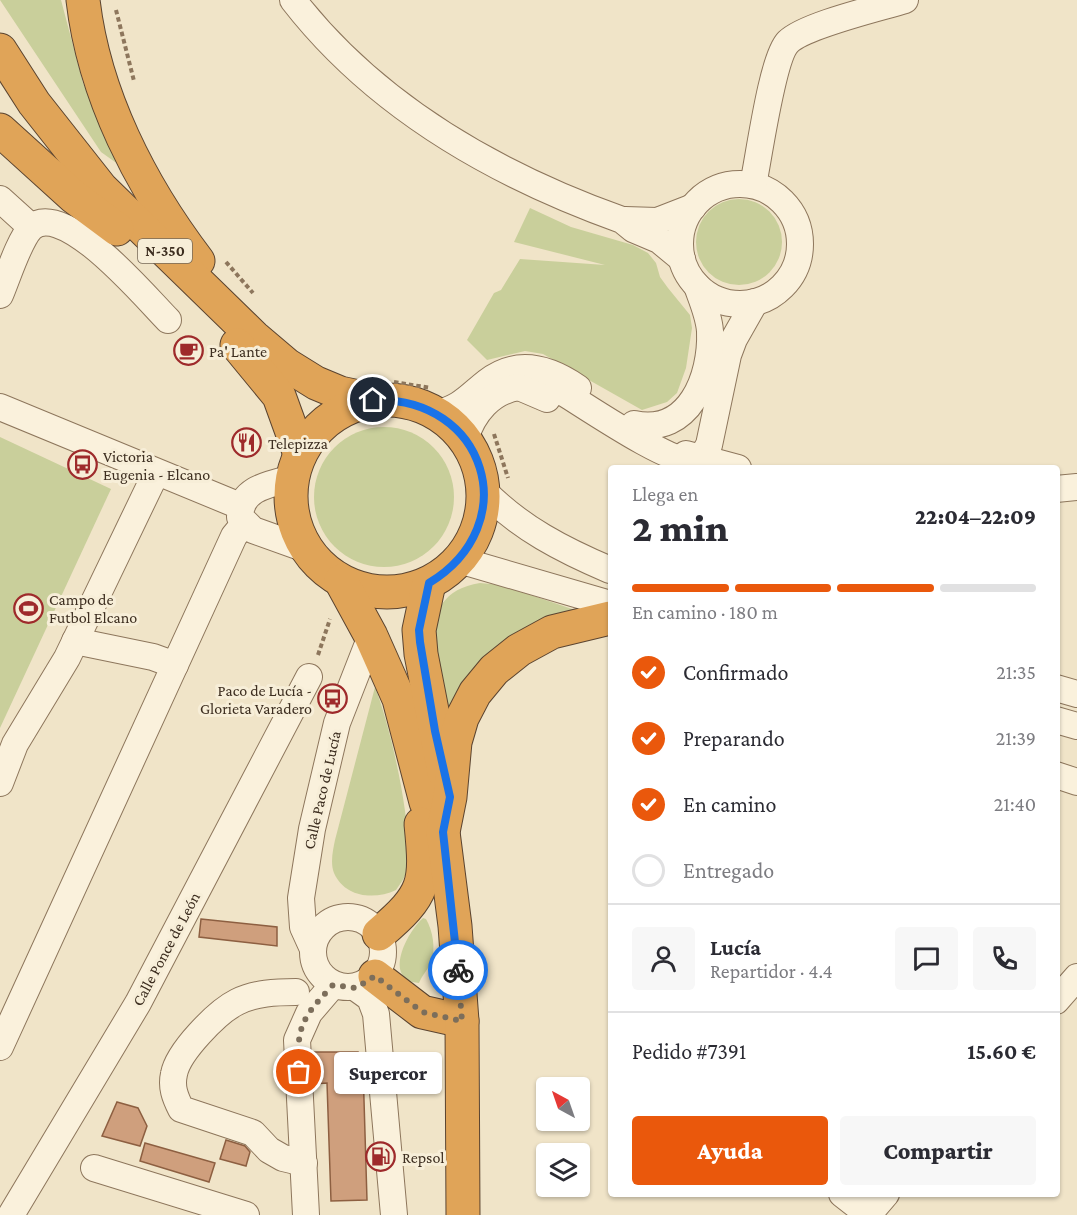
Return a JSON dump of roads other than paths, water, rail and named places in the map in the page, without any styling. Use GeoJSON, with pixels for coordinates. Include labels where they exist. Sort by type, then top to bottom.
{"type":"FeatureCollection","features":[{"type":"Feature","properties":{"kind":"highway"},"geometry":{"type":"LineString","coordinates":[[83,0],[99,69],[114,118],[145,182],[171,225],[254,337]]}},
{"type":"Feature","properties":{"kind":"highway","name":"N-350"},"geometry":{"type":"LineString","coordinates":[[0,50],[34,102],[101,188],[254,337],[287,365],[316,383],[340,393],[373,400]]}},
{"type":"Feature","properties":{"kind":"highway","name":"N-350"},"geometry":{"type":"LineString","coordinates":[[0,69],[117,229],[234,342],[266,378],[290,419],[296,466],[293,515],[306,549],[328,572],[341,581],[363,589],[385,592],[407,590],[429,583],[459,560],[478,528],[496,485],[481,472],[471,426],[453,425],[436,412],[395,399],[373,400],[355,405],[330,419],[310,438],[296,466]]}},
{"type":"Feature","properties":{"kind":"highway"},"geometry":{"type":"LineString","coordinates":[[0,130],[74,197],[117,229]]}},
{"type":"Feature","properties":{"kind":"highway","name":"N-350"},"geometry":{"type":"LineString","coordinates":[[341,581],[371,636],[399,699],[438,799]]}},
{"type":"Feature","properties":{"kind":"highway","name":"N-350"},"geometry":{"type":"LineString","coordinates":[[429,583],[419,630],[455,926],[462,1021],[463,1215]]}},
{"type":"Feature","properties":{"kind":"highway"},"geometry":{"type":"LineString","coordinates":[[379,934],[412,903],[423,883],[425,862],[420,818],[438,799],[462,718],[475,693],[494,670],[519,650],[552,632],[608,618]]}},
{"type":"Feature","properties":{"kind":"highway"},"geometry":{"type":"LineString","coordinates":[[355,983],[422,1012],[462,1021]]}},
{"type":"Feature","properties":{"kind":"street"},"geometry":{"type":"LineString","coordinates":[[293,0],[333,46],[373,82],[437,131],[518,177],[622,220],[633,229],[659,240],[682,259],[697,286],[710,331],[697,396],[689,408],[668,423],[654,426],[634,424]]}},
{"type":"Feature","properties":{"kind":"street"},"geometry":{"type":"LineString","coordinates":[[753,185],[776,69],[786,43],[809,30],[905,0]]}},
{"type":"Feature","properties":{"kind":"street"},"geometry":{"type":"LineString","coordinates":[[622,220],[638,218],[657,221],[693,207],[713,190],[726,185],[753,185],[779,198],[789,208],[800,235],[797,264],[790,277],[775,293],[755,302],[740,304],[724,302],[709,296],[697,286]]}},
{"type":"Feature","properties":{"kind":"street"},"geometry":{"type":"LineString","coordinates":[[0,199],[31,227]]}},
{"type":"Feature","properties":{"kind":"street"},"geometry":{"type":"LineString","coordinates":[[682,259],[681,232],[693,207]]}},
{"type":"Feature","properties":{"kind":"street"},"geometry":{"type":"LineString","coordinates":[[31,227],[50,222],[71,229],[98,250],[168,320]]}},
{"type":"Feature","properties":{"kind":"street"},"geometry":{"type":"LineString","coordinates":[[0,295],[31,227]]}},
{"type":"Feature","properties":{"kind":"street"},"geometry":{"type":"LineString","coordinates":[[532,391],[551,390],[564,393],[665,454],[692,462],[700,459],[709,445],[734,339],[755,302]]}},
{"type":"Feature","properties":{"kind":"street"},"geometry":{"type":"LineString","coordinates":[[436,412],[460,406],[502,372],[521,367],[538,368],[561,376],[679,451],[725,465]]}},
{"type":"Feature","properties":{"kind":"street"},"geometry":{"type":"LineString","coordinates":[[471,426],[496,394],[508,388],[519,387],[532,391],[635,454],[658,465]]}},
{"type":"Feature","properties":{"kind":"street"},"geometry":{"type":"LineString","coordinates":[[0,407],[156,473],[242,515],[253,530],[306,549]]}},
{"type":"Feature","properties":{"kind":"street"},"geometry":{"type":"LineString","coordinates":[[0,1047],[7,1012],[175,665],[234,536],[242,515],[245,497],[296,466]]}},
{"type":"Feature","properties":{"kind":"street"},"geometry":{"type":"LineString","coordinates":[[0,783],[15,744],[36,714],[75,641],[156,473]]}},
{"type":"Feature","properties":{"kind":"street"},"geometry":{"type":"LineString","coordinates":[[496,485],[501,509],[550,542],[608,569]]}},
{"type":"Feature","properties":{"kind":"street"},"geometry":{"type":"LineString","coordinates":[[1060,489],[1077,487]]}},
{"type":"Feature","properties":{"kind":"street"},"geometry":{"type":"LineString","coordinates":[[459,560],[608,603]]}},
{"type":"Feature","properties":{"kind":"street","name":"Calle Paco de Lucía"},"geometry":{"type":"LineString","coordinates":[[313,955],[303,927],[301,898],[312,829],[338,723],[371,636]]}},
{"type":"Feature","properties":{"kind":"street"},"geometry":{"type":"LineString","coordinates":[[75,641],[153,657],[175,665]]}},
{"type":"Feature","properties":{"kind":"street","name":"Calle Ponce de León"},"geometry":{"type":"LineString","coordinates":[[9,1215],[138,1003],[309,677]]}},
{"type":"Feature","properties":{"kind":"street"},"geometry":{"type":"LineString","coordinates":[[1060,689],[1077,694]]}},
{"type":"Feature","properties":{"kind":"street"},"geometry":{"type":"LineString","coordinates":[[1060,721],[1077,726]]}},
{"type":"Feature","properties":{"kind":"street"},"geometry":{"type":"LineString","coordinates":[[1060,776],[1077,782]]}},
{"type":"Feature","properties":{"kind":"street"},"geometry":{"type":"LineString","coordinates":[[297,1040],[291,1033],[289,1021],[296,992],[322,929],[341,918],[363,920],[379,934],[384,956],[355,983],[309,1013],[297,1040],[306,1215]]}},
{"type":"Feature","properties":{"kind":"street"},"geometry":{"type":"LineString","coordinates":[[313,955],[324,980],[355,983],[370,998],[376,1014],[394,1215]]}},
{"type":"Feature","properties":{"kind":"street"},"geometry":{"type":"LineString","coordinates":[[1060,996],[1077,977]]}},
{"type":"Feature","properties":{"kind":"street"},"geometry":{"type":"LineString","coordinates":[[296,992],[259,994],[237,1002],[218,1014],[180,1060],[172,1084],[175,1098],[182,1109],[253,1133],[276,1154],[304,1163]]}},
{"type":"Feature","properties":{"kind":"street"},"geometry":{"type":"LineString","coordinates":[[94,1168],[246,1215]]}},
{"type":"Feature","properties":{"kind":"street"},"geometry":{"type":"LineString","coordinates":[[846,1197],[868,1215],[883,1197]]}},
{"type":"Feature","properties":{"kind":"street"},"geometry":{"type":"LineString","coordinates":[[0,1212],[9,1215]]}},
{"type":"Feature","properties":{"kind":"place","name":"Pa' Lante"},"geometry":{"type":"Point","coordinates":[188,351]}},
{"type":"Feature","properties":{"kind":"place","name":"Telepizza"},"geometry":{"type":"Point","coordinates":[247,443]}},
{"type":"Feature","properties":{"kind":"place","name":"Victoria Eugenia - Elcano"},"geometry":{"type":"Point","coordinates":[82,465]}},
{"type":"Feature","properties":{"kind":"place","name":"Campo de Futbol Elcano"},"geometry":{"type":"Point","coordinates":[28,608]}},
{"type":"Feature","properties":{"kind":"place","name":"Paco de Lucía - Glorieta Varadero"},"geometry":{"type":"Point","coordinates":[333,699]}},
{"type":"Feature","properties":{"kind":"place","name":"Supercor"},"geometry":{"type":"Point","coordinates":[299,1072]}},
{"type":"Feature","properties":{"kind":"place","name":"Repsol"},"geometry":{"type":"Point","coordinates":[381,1157]}}]}
